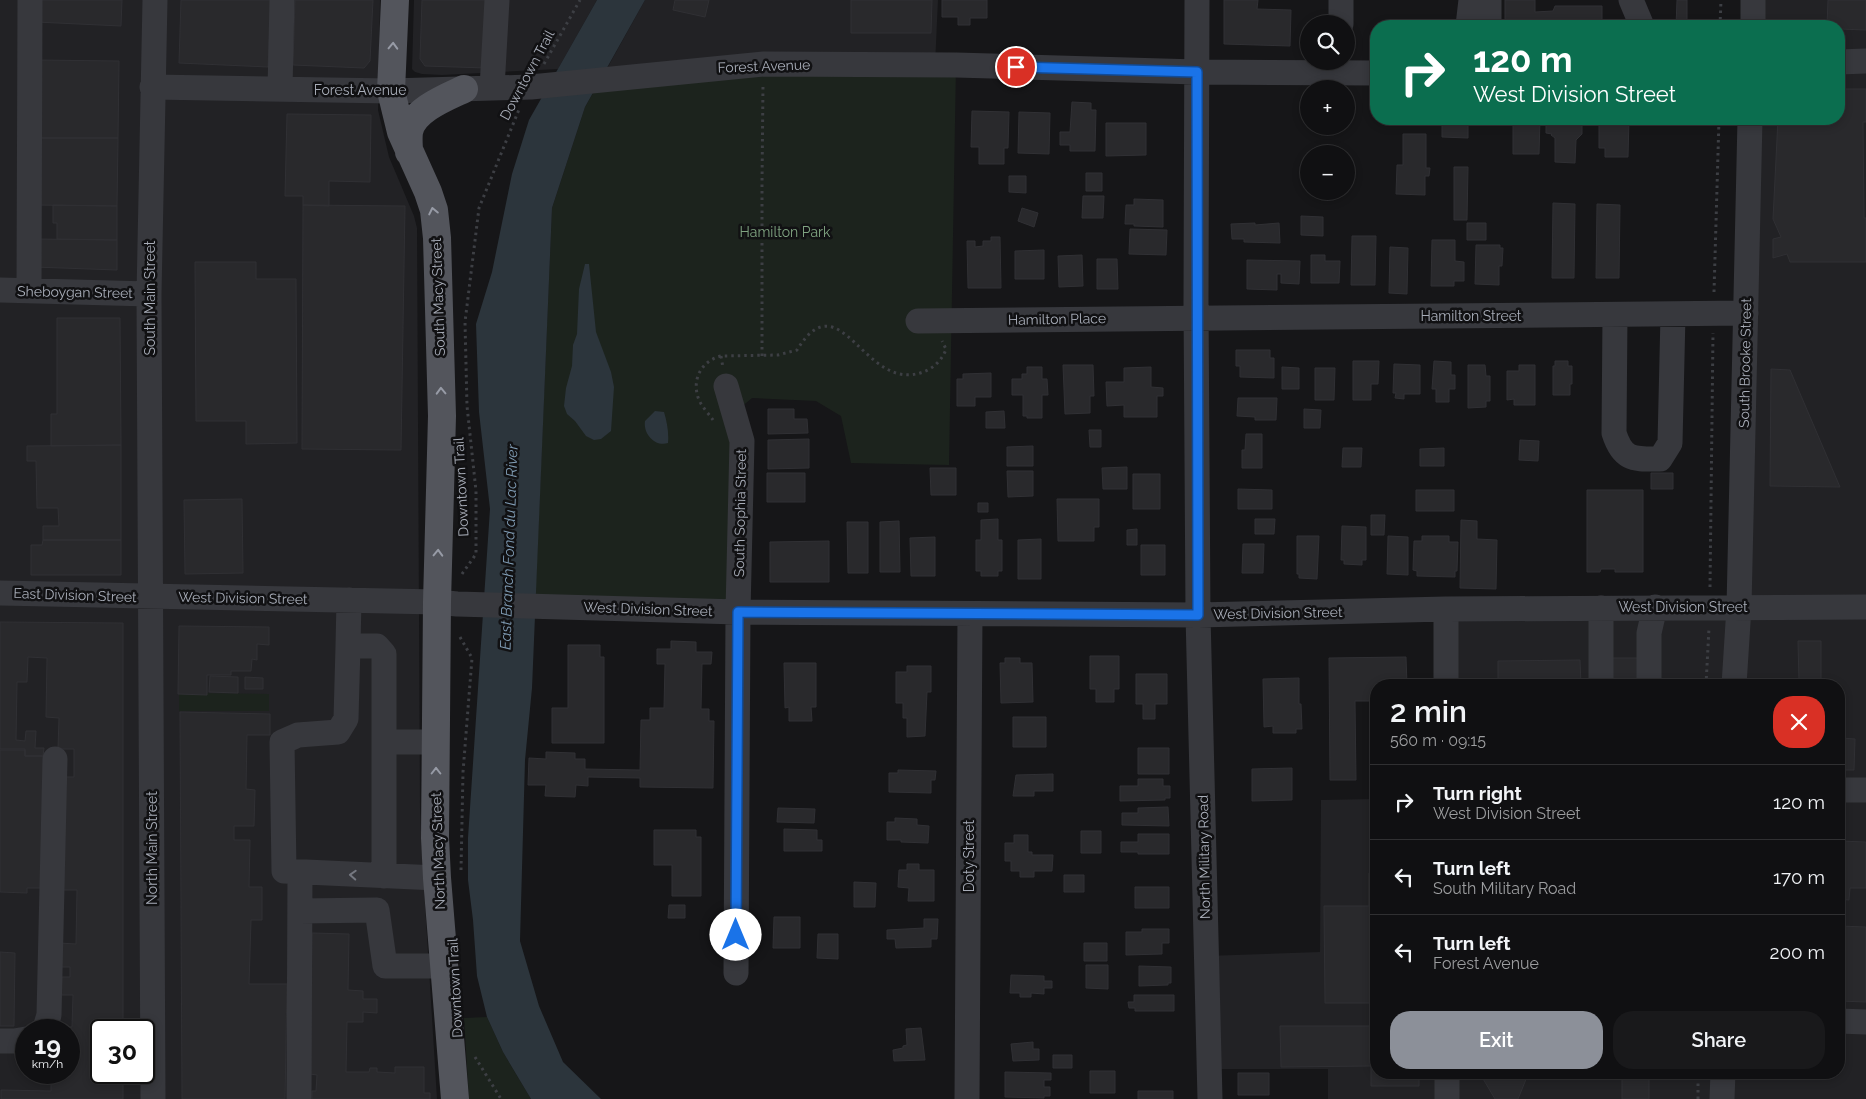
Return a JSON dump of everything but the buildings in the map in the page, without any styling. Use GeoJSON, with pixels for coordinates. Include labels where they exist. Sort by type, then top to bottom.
{"type":"FeatureCollection","features":[{"type":"Feature","properties":{"kind":"main road","name":"South Macy Street"},"geometry":{"type":"LineString","coordinates":[[395,0],[391,92],[401,132],[434,210],[437,238],[447,603]]}},
{"type":"Feature","properties":{"kind":"main road"},"geometry":{"type":"LineString","coordinates":[[409,152],[409,130],[418,118],[434,104],[464,89]]}},
{"type":"Feature","properties":{"kind":"main road","name":"North Macy Street"},"geometry":{"type":"LineString","coordinates":[[447,603],[436,742],[435,838],[449,878],[445,966],[455,1099]]}},
{"type":"Feature","properties":{"kind":"street"},"geometry":{"type":"LineString","coordinates":[[29,290],[30,0]]}},
{"type":"Feature","properties":{"kind":"street","name":"South Main Street"},"geometry":{"type":"LineString","coordinates":[[150,597],[149,294],[154,0]]}},
{"type":"Feature","properties":{"kind":"street"},"geometry":{"type":"LineString","coordinates":[[280,89],[282,0]]}},
{"type":"Feature","properties":{"kind":"street"},"geometry":{"type":"LineString","coordinates":[[492,88],[497,0]]}},
{"type":"Feature","properties":{"kind":"street","name":"North Military Road"},"geometry":{"type":"LineString","coordinates":[[1198,0],[1196,318],[1198,615],[1210,1099]]}},
{"type":"Feature","properties":{"kind":"street"},"geometry":{"type":"LineString","coordinates":[[1341,15],[1342,0]]}},
{"type":"Feature","properties":{"kind":"street"},"geometry":{"type":"LineString","coordinates":[[1469,20],[1471,0]]}},
{"type":"Feature","properties":{"kind":"street"},"geometry":{"type":"LineString","coordinates":[[1489,0],[1489,20]]}},
{"type":"Feature","properties":{"kind":"street"},"geometry":{"type":"LineString","coordinates":[[1631,0],[1639,20]]}},
{"type":"Feature","properties":{"kind":"street"},"geometry":{"type":"LineString","coordinates":[[1752,20],[1753,0]]}},
{"type":"Feature","properties":{"kind":"street"},"geometry":{"type":"LineString","coordinates":[[1845,62],[1866,61]]}},
{"type":"Feature","properties":{"kind":"street","name":"Forest Avenue"},"geometry":{"type":"LineString","coordinates":[[152,87],[391,92],[537,87],[764,64],[956,65],[1197,72],[1300,68]]}},
{"type":"Feature","properties":{"kind":"street","name":"Forest Avenue"},"geometry":{"type":"LineString","coordinates":[[1355,70],[1370,72]]}},
{"type":"Feature","properties":{"kind":"street","name":"South Brooke Street"},"geometry":{"type":"LineString","coordinates":[[1734,679],[1739,607],[1750,125]]}},
{"type":"Feature","properties":{"kind":"street","name":"Sheboygan Street"},"geometry":{"type":"LineString","coordinates":[[0,290],[149,294]]}},
{"type":"Feature","properties":{"kind":"street","name":"Hamilton Street"},"geometry":{"type":"LineString","coordinates":[[1196,318],[1746,313]]}},
{"type":"Feature","properties":{"kind":"street"},"geometry":{"type":"LineString","coordinates":[[1615,315],[1614,433],[1619,448],[1634,459],[1660,459],[1670,443],[1673,315]]}},
{"type":"Feature","properties":{"kind":"street","name":"Hamilton Place"},"geometry":{"type":"LineString","coordinates":[[918,321],[1196,318]]}},
{"type":"Feature","properties":{"kind":"street","name":"South Sophia Street"},"geometry":{"type":"LineString","coordinates":[[726,386],[742,441],[738,612],[736,973]]}},
{"type":"Feature","properties":{"kind":"street","name":"East Division Street"},"geometry":{"type":"LineString","coordinates":[[0,593],[150,597]]}},
{"type":"Feature","properties":{"kind":"street","name":"West Division Street"},"geometry":{"type":"LineString","coordinates":[[150,597],[349,600],[738,612],[970,614],[1198,615],[1446,609],[1866,607]]}},
{"type":"Feature","properties":{"kind":"street","name":"North Main Street"},"geometry":{"type":"LineString","coordinates":[[150,597],[153,1099]]}},
{"type":"Feature","properties":{"kind":"street"},"geometry":{"type":"LineString","coordinates":[[349,600],[346,719],[338,732],[298,735],[282,742],[284,871],[449,878]]}},
{"type":"Feature","properties":{"kind":"street"},"geometry":{"type":"LineString","coordinates":[[1649,679],[1649,633],[1655,607]]}},
{"type":"Feature","properties":{"kind":"street"},"geometry":{"type":"LineString","coordinates":[[1601,608],[1601,679]]}},
{"type":"Feature","properties":{"kind":"street"},"geometry":{"type":"LineString","coordinates":[[1446,609],[1446,679]]}},
{"type":"Feature","properties":{"kind":"street","name":"Doty Street"},"geometry":{"type":"LineString","coordinates":[[967,1099],[970,614]]}},
{"type":"Feature","properties":{"kind":"street"},"geometry":{"type":"LineString","coordinates":[[348,646],[377,646],[384,654],[384,876]]}},
{"type":"Feature","properties":{"kind":"street"},"geometry":{"type":"LineString","coordinates":[[384,742],[436,742]]}},
{"type":"Feature","properties":{"kind":"street"},"geometry":{"type":"LineString","coordinates":[[48,1019],[55,759]]}},
{"type":"Feature","properties":{"kind":"street"},"geometry":{"type":"LineString","coordinates":[[1845,790],[1866,790]]}},
{"type":"Feature","properties":{"kind":"street"},"geometry":{"type":"LineString","coordinates":[[299,1099],[300,872]]}},
{"type":"Feature","properties":{"kind":"street"},"geometry":{"type":"LineString","coordinates":[[300,910],[377,910],[385,966],[445,966]]}},
{"type":"Feature","properties":{"kind":"street"},"geometry":{"type":"LineString","coordinates":[[1845,1021],[1866,1022]]}},
{"type":"Feature","properties":{"kind":"street"},"geometry":{"type":"LineString","coordinates":[[0,1041],[15,1041]]}},
{"type":"Feature","properties":{"kind":"street"},"geometry":{"type":"LineString","coordinates":[[1447,1079],[1447,1099]]}},
{"type":"Feature","properties":{"kind":"street"},"geometry":{"type":"LineString","coordinates":[[1722,1099],[1723,1079]]}},
{"type":"Feature","properties":{"kind":"path","name":"Downtown Trail"},"geometry":{"type":"LineString","coordinates":[[449,878],[463,772],[472,658],[459,636],[447,603],[462,571],[476,554],[476,491],[468,406],[465,322],[479,208],[520,108],[537,87],[580,0]]}},
{"type":"Feature","properties":{"kind":"path"},"geometry":{"type":"LineString","coordinates":[[1720,20],[1721,0]]}},
{"type":"Feature","properties":{"kind":"path"},"geometry":{"type":"LineString","coordinates":[[762,356],[764,64]]}},
{"type":"Feature","properties":{"kind":"path"},"geometry":{"type":"LineString","coordinates":[[1706,679],[1710,607],[1713,314],[1719,125]]}},
{"type":"Feature","properties":{"kind":"path"},"geometry":{"type":"LineString","coordinates":[[715,424],[700,402],[696,388],[698,373],[706,363],[714,358],[721,356],[778,355],[798,350],[815,329],[826,326],[839,328],[884,368],[894,373],[910,376],[925,372],[943,358],[946,349],[941,339],[918,321]]}},
{"type":"Feature","properties":{"kind":"path","name":"Downtown Trail"},"geometry":{"type":"LineString","coordinates":[[474,1056],[501,1099]]}},
{"type":"Feature","properties":{"kind":"path"},"geometry":{"type":"LineString","coordinates":[[1698,1079],[1698,1099]]}},
{"type":"Feature","properties":{"kind":"shaded area"},"geometry":{"type":"Polygon","coordinates":[[[0,0],[380,0],[378,110],[389,157],[414,216],[417,228],[420,808],[437,1099],[0,1099],[0,0]]]}},
{"type":"Feature","properties":{"kind":"shaded area"},"geometry":{"type":"Polygon","coordinates":[[[414,0],[597,0],[558,69],[442,75],[422,74],[412,69],[414,0]]]}},
{"type":"Feature","properties":{"kind":"shaded area"},"geometry":{"type":"Polygon","coordinates":[[[645,0],[938,0],[935,65],[600,81],[645,0]]]}},
{"type":"Feature","properties":{"kind":"shaded area"},"geometry":{"type":"Polygon","coordinates":[[[1753,0],[1866,0],[1866,1099],[1328,1099],[1328,1069],[1209,1069],[1206,956],[1320,952],[1321,800],[1370,799],[1370,1079],[1845,1079],[1845,679],[1446,679],[1446,609],[1739,607],[1750,125],[1845,125],[1845,20],[1753,20],[1753,0]]]}},
{"type":"Feature","properties":{"kind":"green space","name":"Hamilton Park"},"geometry":{"type":"Polygon","coordinates":[[[956,65],[949,465],[851,463],[841,416],[816,401],[752,398],[734,413],[738,612],[535,605],[552,208],[585,107],[600,81],[956,65]]]}},
{"type":"Feature","properties":{"kind":"green space"},"geometry":{"type":"Polygon","coordinates":[[[179,693],[269,694],[269,711],[179,711],[179,693]]]}},
{"type":"Feature","properties":{"kind":"green space"},"geometry":{"type":"Polygon","coordinates":[[[487,1017],[503,1052],[531,1099],[469,1099],[464,1018],[487,1017]]]}},
{"type":"Feature","properties":{"kind":"water","name":"East Branch Fond du Lac River"},"geometry":{"type":"Polygon","coordinates":[[[597,0],[645,0],[585,107],[552,208],[532,688],[525,760],[520,941],[539,1006],[563,1062],[601,1099],[531,1099],[503,1052],[487,1017],[477,976],[468,880],[468,838],[490,509],[479,412],[476,324],[492,272],[512,174],[529,120],[597,0]]]}},
{"type":"Feature","properties":{"kind":"water"},"geometry":{"type":"Polygon","coordinates":[[[585,264],[589,264],[596,332],[611,372],[614,387],[611,431],[601,439],[594,440],[586,436],[567,414],[564,406],[566,388],[572,366],[573,345],[577,334],[579,289],[585,264]]]}},
{"type":"Feature","properties":{"kind":"water"},"geometry":{"type":"Polygon","coordinates":[[[655,411],[664,412],[668,428],[668,443],[663,444],[654,441],[648,435],[645,421],[655,411]]]}},
{"type":"Feature","properties":{"kind":"route"},"geometry":{"type":"LineString","coordinates":[[736,935],[738,612],[1198,615],[1197,72],[1016,67]]}}]}
